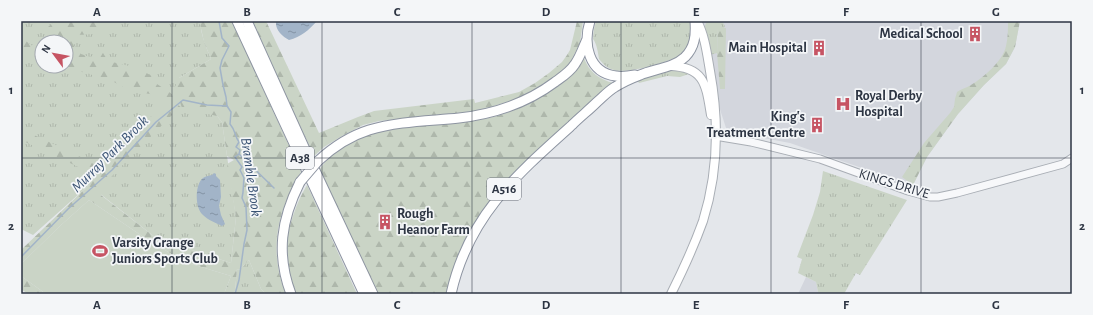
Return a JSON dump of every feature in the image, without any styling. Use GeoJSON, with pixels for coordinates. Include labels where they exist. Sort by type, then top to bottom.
{"type":"FeatureCollection","features":[{"type":"Feature","properties":{"kind":"highway","name":"A38"},"geometry":{"type":"LineString","coordinates":[[237,21],[364,294]]}},
{"type":"Feature","properties":{"kind":"highway","name":"A38"},"geometry":{"type":"LineString","coordinates":[[247,21],[373,294]]}},
{"type":"Feature","properties":{"kind":"highway","name":"A516"},"geometry":{"type":"LineString","coordinates":[[590,21],[587,30],[588,48],[591,58],[597,66],[602,71],[615,76],[640,75]]}},
{"type":"Feature","properties":{"kind":"highway","name":"A516"},"geometry":{"type":"LineString","coordinates":[[451,294],[458,267],[465,250],[490,207],[504,190],[536,156],[603,96],[614,88],[640,75],[670,66],[684,58],[692,48],[694,42],[696,34],[696,21]]}},
{"type":"Feature","properties":{"kind":"highway","name":"A516"},"geometry":{"type":"LineString","coordinates":[[291,294],[286,277],[282,253],[284,223],[290,204],[300,182],[330,149],[355,135],[371,129],[401,123],[461,118],[489,113],[524,100],[548,87],[568,73],[579,59],[587,39]]}},
{"type":"Feature","properties":{"kind":"main road"},"geometry":{"type":"LineString","coordinates":[[671,294],[697,236],[707,205],[715,159],[716,118],[712,80],[703,36],[696,21]]}},
{"type":"Feature","properties":{"kind":"main road"},"geometry":{"type":"LineString","coordinates":[[670,66],[689,68],[702,78],[707,94],[715,136]]}},
{"type":"Feature","properties":{"kind":"street","name":"KINGS DRIVE"},"geometry":{"type":"LineString","coordinates":[[715,136],[751,142],[820,159],[908,191],[938,197],[1063,164],[1072,158]]}},
{"type":"Feature","properties":{"kind":"shaded area","name":"Royal Derby Hospital"},"geometry":{"type":"Polygon","coordinates":[[[701,21],[1020,21],[1015,47],[1006,64],[984,85],[958,114],[927,157],[913,185],[913,188],[879,174],[790,143],[727,131],[715,94],[701,21]]]}},
{"type":"Feature","properties":{"kind":"shaded area"},"geometry":{"type":"Polygon","coordinates":[[[806,277],[816,282],[818,292],[822,294],[798,294],[806,277]]]}},
{"type":"Feature","properties":{"kind":"green space"},"geometry":{"type":"Polygon","coordinates":[[[21,21],[201,21],[202,35],[211,59],[179,78],[222,122],[236,217],[231,263],[156,238],[89,185],[33,235],[21,229],[21,21]]]}},
{"type":"Feature","properties":{"kind":"green space"},"geometry":{"type":"Polygon","coordinates":[[[55,21],[107,21],[103,29],[92,34],[78,35],[74,41],[74,34],[48,34],[49,33],[48,27],[55,21]]]}},
{"type":"Feature","properties":{"kind":"green space"},"geometry":{"type":"Polygon","coordinates":[[[201,21],[232,21],[301,172],[286,202],[278,232],[277,262],[280,278],[286,294],[266,294],[261,289],[249,260],[239,270],[237,269],[235,291],[232,294],[224,294],[231,276],[185,262],[148,240],[89,200],[21,264],[21,250],[92,182],[87,171],[21,140],[21,129],[77,155],[104,170],[119,156],[143,122],[172,102],[150,94],[123,87],[114,82],[103,80],[90,74],[74,70],[74,45],[81,54],[90,57],[103,53],[108,61],[142,69],[148,74],[152,75],[154,82],[172,94],[173,101],[182,108],[175,87],[179,78],[211,59],[204,42],[200,24],[201,21]],[[182,108],[174,113],[106,182],[101,195],[156,238],[231,263],[236,217],[227,164],[234,160],[227,156],[222,122],[217,116],[182,108]]]}},
{"type":"Feature","properties":{"kind":"green space"},"geometry":{"type":"Polygon","coordinates":[[[251,21],[266,21],[319,133],[374,111],[474,99],[475,103],[519,92],[535,83],[562,62],[570,50],[577,21],[583,21],[580,43],[570,63],[556,76],[525,95],[477,111],[379,121],[363,125],[324,147],[314,156],[251,21]]]}},
{"type":"Feature","properties":{"kind":"green space"},"geometry":{"type":"Polygon","coordinates":[[[596,21],[690,21],[690,39],[684,51],[674,58],[637,69],[620,71],[614,70],[605,66],[599,59],[593,39],[596,21]]]}},
{"type":"Feature","properties":{"kind":"green space"},"geometry":{"type":"Polygon","coordinates":[[[707,21],[722,21],[725,26],[724,28],[718,28],[717,53],[710,55],[704,28],[707,21]]]}},
{"type":"Feature","properties":{"kind":"green space"},"geometry":{"type":"Polygon","coordinates":[[[1008,21],[1020,21],[1015,47],[1006,64],[984,85],[958,114],[927,157],[913,185],[902,177],[924,143],[954,107],[957,92],[981,78],[997,63],[1004,52],[1007,43],[1008,21]]]}},
{"type":"Feature","properties":{"kind":"green space"},"geometry":{"type":"Polygon","coordinates":[[[21,28],[26,34],[26,41],[34,47],[34,58],[21,48],[21,28]]]}},
{"type":"Feature","properties":{"kind":"green space"},"geometry":{"type":"Polygon","coordinates":[[[718,28],[726,28],[725,89],[720,89],[717,53],[718,28]]]}},
{"type":"Feature","properties":{"kind":"green space"},"geometry":{"type":"Polygon","coordinates":[[[584,58],[586,63],[596,75],[604,80],[614,83],[546,142],[504,184],[486,207],[470,232],[455,263],[446,294],[377,294],[319,170],[331,155],[353,140],[372,133],[415,126],[480,120],[508,112],[532,102],[548,93],[569,77],[584,58]]]}},
{"type":"Feature","properties":{"kind":"green space"},"geometry":{"type":"Polygon","coordinates":[[[673,69],[678,69],[689,74],[680,77],[667,76],[639,83],[637,80],[673,69]]]}},
{"type":"Feature","properties":{"kind":"green space"},"geometry":{"type":"Polygon","coordinates":[[[823,171],[907,200],[860,275],[856,273],[844,294],[822,294],[818,292],[816,282],[798,273],[802,259],[797,257],[820,192],[823,171]]]}},
{"type":"Feature","properties":{"kind":"green space"},"geometry":{"type":"Polygon","coordinates":[[[307,185],[357,294],[296,294],[289,270],[286,246],[294,214],[307,185]]]}},
{"type":"Feature","properties":{"kind":"green space","name":"Varsity Grange Juniors Sports Club"},"geometry":{"type":"Polygon","coordinates":[[[89,200],[148,240],[185,262],[231,276],[224,294],[46,294],[21,276],[21,264],[89,200]]]}},
{"type":"Feature","properties":{"kind":"green space"},"geometry":{"type":"Polygon","coordinates":[[[249,260],[261,289],[266,294],[232,294],[235,291],[237,269],[239,270],[249,260]]]}},
{"type":"Feature","properties":{"kind":"green space"},"geometry":{"type":"Polygon","coordinates":[[[21,276],[46,294],[28,294],[21,289],[21,276]]]}},
{"type":"Feature","properties":{"kind":"water"},"geometry":{"type":"Polygon","coordinates":[[[276,21],[317,21],[304,33],[289,40],[280,32],[276,21]]]}},
{"type":"Feature","properties":{"kind":"water"},"geometry":{"type":"Polygon","coordinates":[[[214,173],[220,180],[221,197],[219,206],[225,224],[222,226],[203,215],[198,208],[197,203],[197,193],[201,180],[214,173]]]}},
{"type":"Feature","properties":{"kind":"waterway","name":"Bramble Brook"},"geometry":{"type":"LineString","coordinates":[[219,21],[222,38],[229,46],[220,68],[227,106],[231,112],[230,124],[239,142],[236,147],[240,150],[239,154],[235,157],[242,167],[240,170],[244,178],[242,198],[246,207],[247,230],[239,280],[235,294]]}},
{"type":"Feature","properties":{"kind":"waterway","name":"Murray Park Brook"},"geometry":{"type":"LineString","coordinates":[[21,257],[68,209],[112,170],[156,122],[183,100],[207,105],[226,106]]}},
{"type":"Feature","properties":{"kind":"waterway"},"geometry":{"type":"LineString","coordinates":[[239,154],[274,188]]}},
{"type":"Feature","properties":{"kind":"place","name":"Medical School"},"geometry":{"type":"Point","coordinates":[975,34]}},
{"type":"Feature","properties":{"kind":"place","name":"Main Hospital"},"geometry":{"type":"Point","coordinates":[819,48]}},
{"type":"Feature","properties":{"kind":"place","name":"Royal Derby Hospital"},"geometry":{"type":"Point","coordinates":[843,104]}},
{"type":"Feature","properties":{"kind":"place","name":"King's Treatment Centre"},"geometry":{"type":"Point","coordinates":[817,125]}},
{"type":"Feature","properties":{"kind":"place","name":"Rough Heanor Farm"},"geometry":{"type":"Point","coordinates":[385,222]}},
{"type":"Feature","properties":{"kind":"place","name":"Varsity Grange Juniors Sports Club"},"geometry":{"type":"Point","coordinates":[100,251]}}]}
